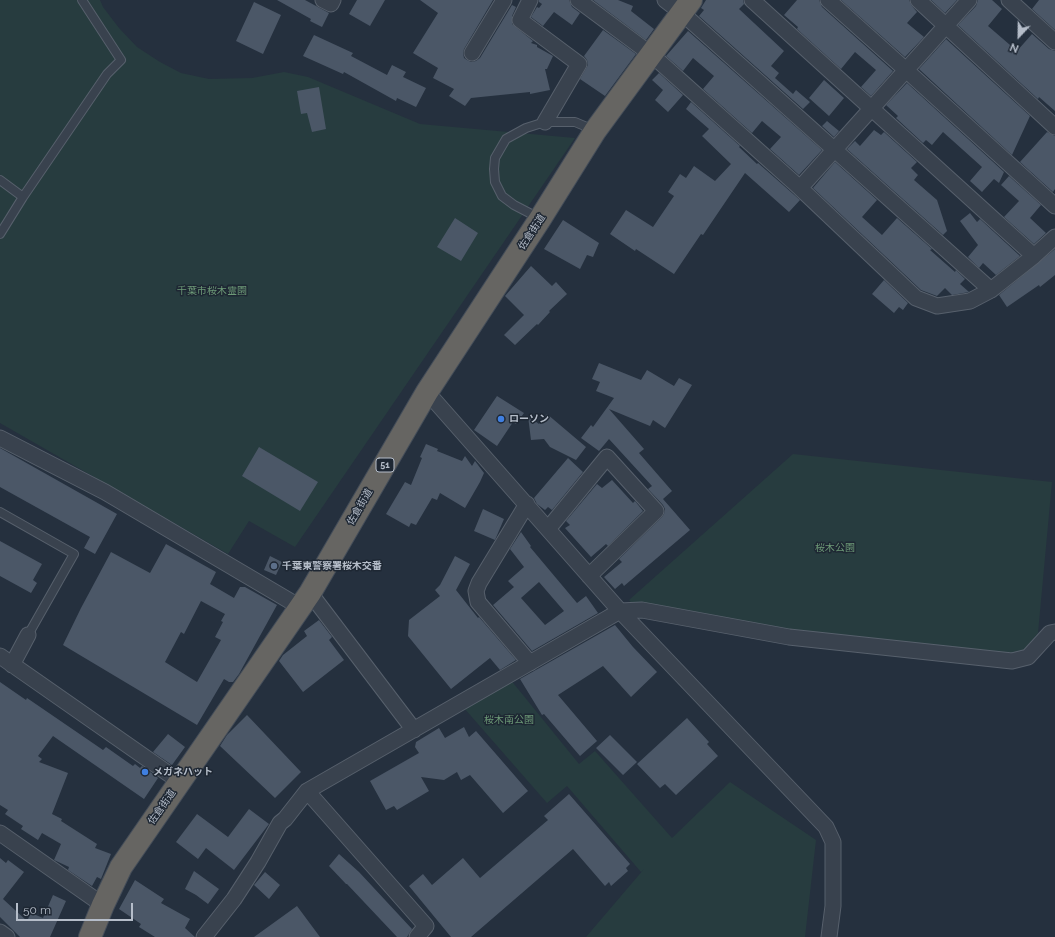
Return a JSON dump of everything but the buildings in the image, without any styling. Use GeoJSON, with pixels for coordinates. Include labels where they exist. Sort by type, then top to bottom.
{"type":"FeatureCollection","features":[{"type":"Feature","properties":{"kind":"highway","name":"佐倉街道"},"geometry":{"type":"LineString","coordinates":[[90,937],[102,905],[121,867],[305,600],[427,392],[540,219],[595,131],[687,6]]}},
{"type":"Feature","properties":{"kind":"street"},"geometry":{"type":"LineString","coordinates":[[323,0],[331,4],[333,0]]}},
{"type":"Feature","properties":{"kind":"street"},"geometry":{"type":"LineString","coordinates":[[472,53],[504,0]]}},
{"type":"Feature","properties":{"kind":"street"},"geometry":{"type":"LineString","coordinates":[[529,0],[520,20],[579,64],[545,122]]}},
{"type":"Feature","properties":{"kind":"street"},"geometry":{"type":"LineString","coordinates":[[578,0],[652,55],[800,188],[916,298],[937,306],[970,301],[991,290],[1055,238]]}},
{"type":"Feature","properties":{"kind":"street"},"geometry":{"type":"LineString","coordinates":[[665,0],[687,6],[835,150],[991,290]]}},
{"type":"Feature","properties":{"kind":"street"},"geometry":{"type":"LineString","coordinates":[[752,0],[1034,256]]}},
{"type":"Feature","properties":{"kind":"street"},"geometry":{"type":"LineString","coordinates":[[828,0],[1055,206]]}},
{"type":"Feature","properties":{"kind":"street"},"geometry":{"type":"LineString","coordinates":[[918,0],[1055,127]]}},
{"type":"Feature","properties":{"kind":"street"},"geometry":{"type":"LineString","coordinates":[[800,188],[969,0]]}},
{"type":"Feature","properties":{"kind":"street"},"geometry":{"type":"LineString","coordinates":[[1009,0],[1055,42]]}},
{"type":"Feature","properties":{"kind":"street"},"geometry":{"type":"LineString","coordinates":[[427,392],[620,611],[826,827],[833,842],[833,906],[830,937]]}},
{"type":"Feature","properties":{"kind":"street"},"geometry":{"type":"LineString","coordinates":[[0,438],[105,492],[305,600],[414,730]]}},
{"type":"Feature","properties":{"kind":"street"},"geometry":{"type":"LineString","coordinates":[[548,529],[607,457],[656,511],[589,576]]}},
{"type":"Feature","properties":{"kind":"street"},"geometry":{"type":"LineString","coordinates":[[527,504],[479,583],[476,591],[478,602],[530,663]]}},
{"type":"Feature","properties":{"kind":"street"},"geometry":{"type":"LineString","coordinates":[[204,937],[234,899],[258,862],[280,823],[285,819],[307,791],[620,611],[642,610],[790,637],[1012,661],[1028,657],[1050,633],[1055,632]]}},
{"type":"Feature","properties":{"kind":"street"},"geometry":{"type":"LineString","coordinates":[[28,635],[6,661],[179,781]]}},
{"type":"Feature","properties":{"kind":"street"},"geometry":{"type":"LineString","coordinates":[[307,791],[426,926],[417,937]]}},
{"type":"Feature","properties":{"kind":"street"},"geometry":{"type":"LineString","coordinates":[[0,833],[102,905]]}},
{"type":"Feature","properties":{"kind":"street"},"geometry":{"type":"LineString","coordinates":[[0,932],[7,937]]}},
{"type":"Feature","properties":{"kind":"lane"},"geometry":{"type":"LineString","coordinates":[[0,234],[23,197],[107,74],[121,60],[82,0]]}},
{"type":"Feature","properties":{"kind":"lane"},"geometry":{"type":"LineString","coordinates":[[540,219],[514,205],[502,196],[495,182],[494,169],[496,158],[506,139],[526,128],[545,122],[575,122],[595,131]]}},
{"type":"Feature","properties":{"kind":"lane"},"geometry":{"type":"LineString","coordinates":[[0,180],[23,197]]}},
{"type":"Feature","properties":{"kind":"lane"},"geometry":{"type":"LineString","coordinates":[[0,512],[74,554],[28,635]]}},
{"type":"Feature","properties":{"kind":"green space","name":"千葉市桜木霊園"},"geometry":{"type":"Polygon","coordinates":[[[0,0],[100,0],[103,7],[119,28],[137,47],[160,62],[181,73],[209,79],[252,78],[284,72],[308,77],[420,124],[575,138],[295,547],[249,521],[228,554],[0,423],[0,0]]]}},
{"type":"Feature","properties":{"kind":"green space","name":"桜木公園"},"geometry":{"type":"Polygon","coordinates":[[[793,454],[1052,482],[1038,633],[1019,656],[777,631],[634,606],[629,600],[793,454]]]}},
{"type":"Feature","properties":{"kind":"green space","name":"桜木南公園"},"geometry":{"type":"Polygon","coordinates":[[[510,679],[579,764],[595,751],[672,838],[730,782],[816,840],[805,937],[586,937],[644,869],[641,872],[567,786],[547,803],[464,708],[510,679]]]}},
{"type":"Feature","properties":{"kind":"place","name":"ローソン"},"geometry":{"type":"Point","coordinates":[501,419]}},
{"type":"Feature","properties":{"kind":"place","name":"千葉東警察署桜木交番"},"geometry":{"type":"Point","coordinates":[274,566]}},
{"type":"Feature","properties":{"kind":"place","name":"メガネハット"},"geometry":{"type":"Point","coordinates":[145,772]}}]}
